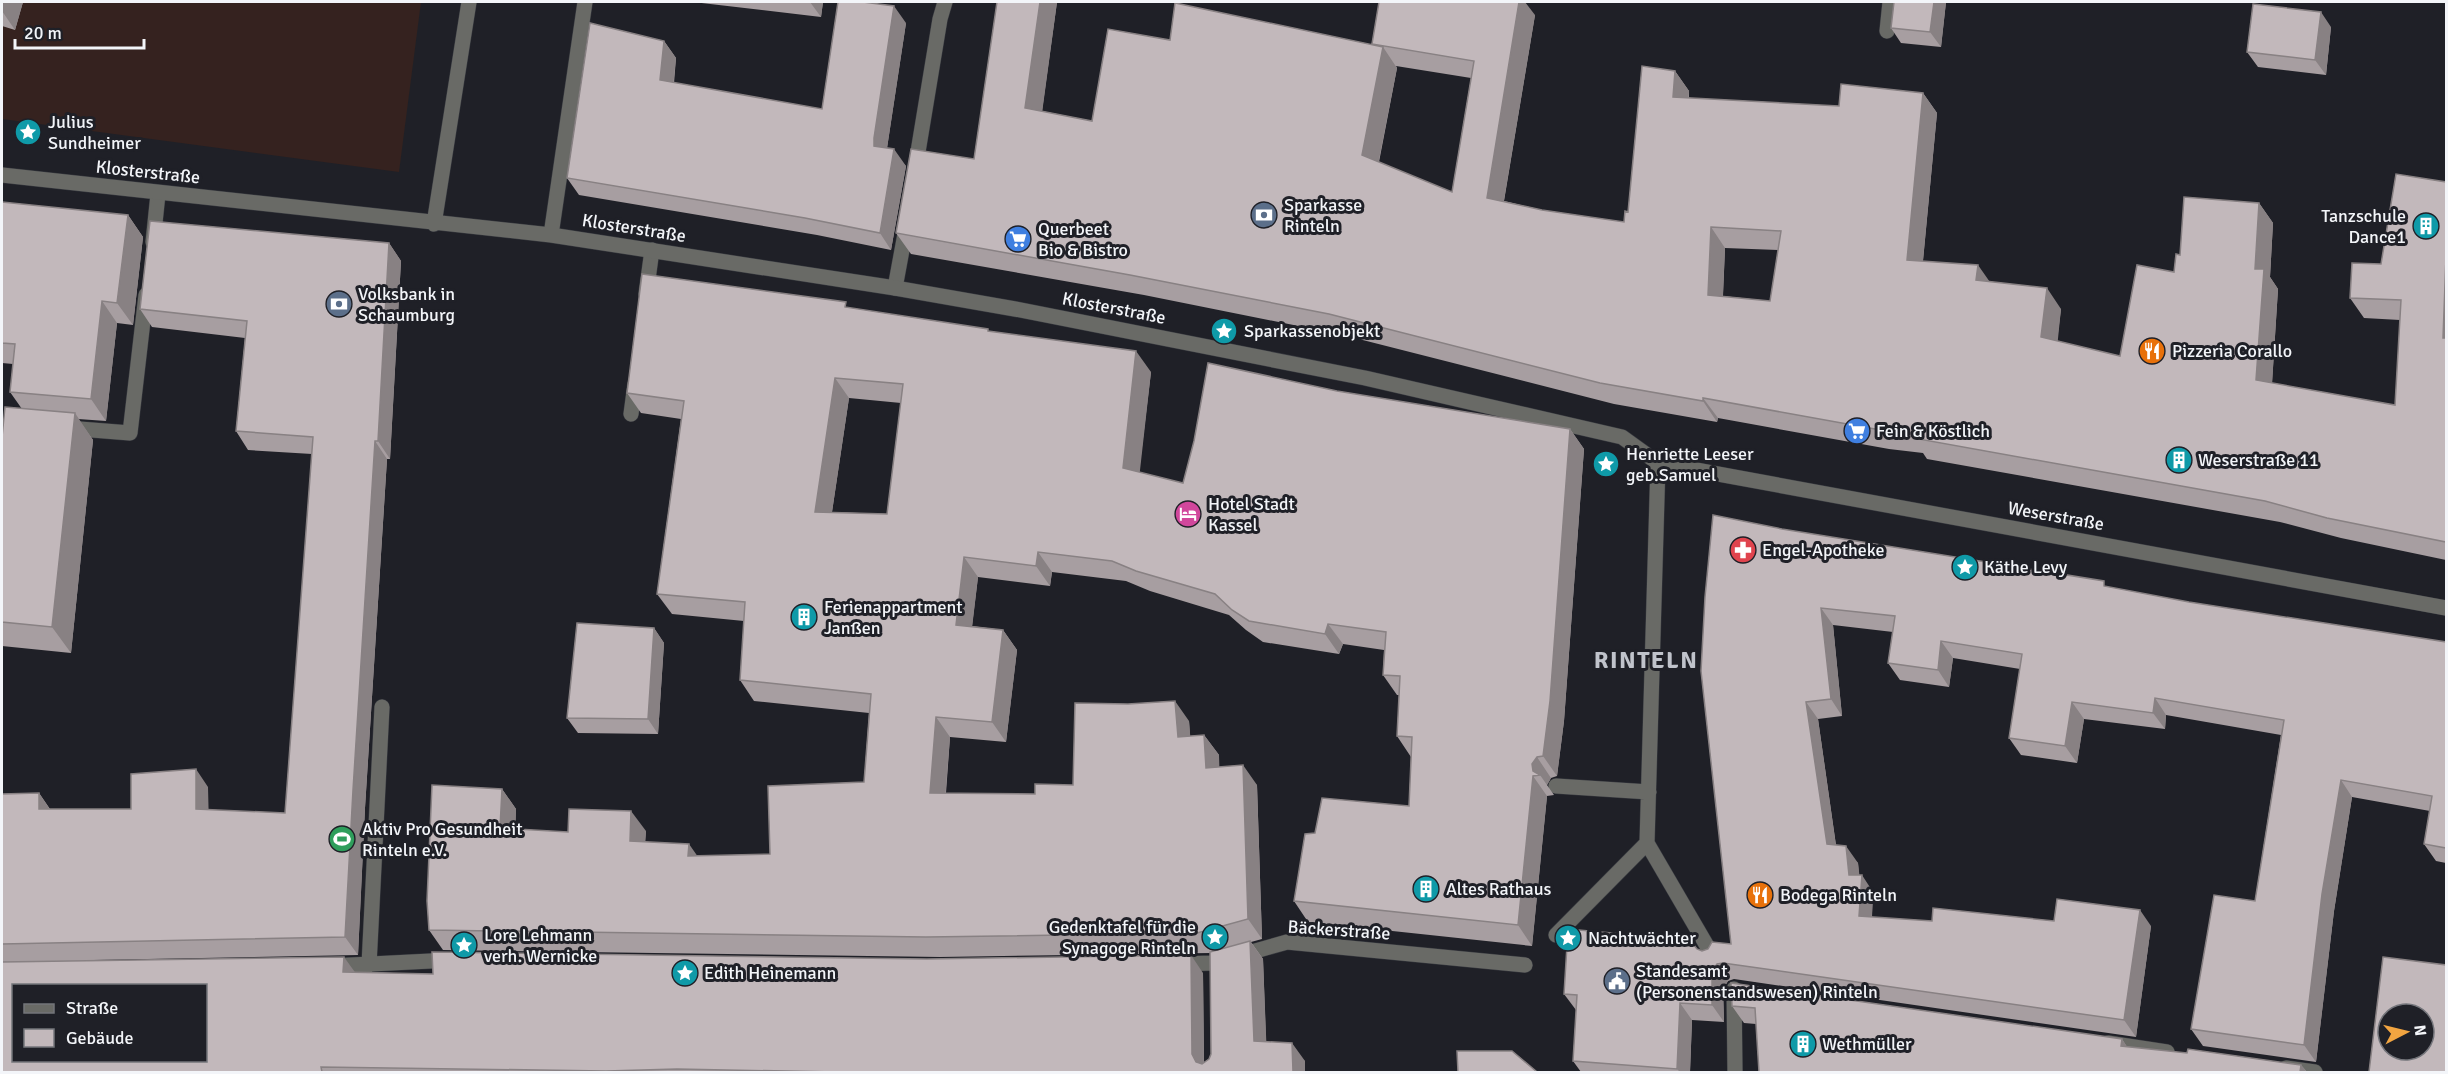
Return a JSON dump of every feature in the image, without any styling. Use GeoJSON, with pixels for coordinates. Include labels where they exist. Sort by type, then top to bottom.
{"type":"FeatureCollection","features":[{"type":"Feature","properties":{"kind":"street"},"geometry":{"type":"LineString","coordinates":[[434,224],[469,2]]}},
{"type":"Feature","properties":{"kind":"street"},"geometry":{"type":"LineString","coordinates":[[551,235],[585,2]]}},
{"type":"Feature","properties":{"kind":"street"},"geometry":{"type":"LineString","coordinates":[[914,181],[940,19],[945,2]]}},
{"type":"Feature","properties":{"kind":"street"},"geometry":{"type":"LineString","coordinates":[[1887,31],[1890,2]]}},
{"type":"Feature","properties":{"kind":"street","name":"Klosterstraße"},"geometry":{"type":"LineString","coordinates":[[2,175],[158,194],[551,235],[895,288],[1015,309],[1399,385],[1622,437],[1658,463]]}},
{"type":"Feature","properties":{"kind":"street"},"geometry":{"type":"LineString","coordinates":[[150,262],[158,194]]}},
{"type":"Feature","properties":{"kind":"street"},"geometry":{"type":"LineString","coordinates":[[895,288],[910,205]]}},
{"type":"Feature","properties":{"kind":"street"},"geometry":{"type":"LineString","coordinates":[[645,304],[652,250]]}},
{"type":"Feature","properties":{"kind":"street"},"geometry":{"type":"LineString","coordinates":[[48,426],[130,432],[147,285]]}},
{"type":"Feature","properties":{"kind":"street"},"geometry":{"type":"LineString","coordinates":[[631,414],[636,370]]}},
{"type":"Feature","properties":{"kind":"street"},"geometry":{"type":"LineString","coordinates":[[1658,463],[1647,843],[1714,958]]}},
{"type":"Feature","properties":{"kind":"street","name":"Weserstraße"},"geometry":{"type":"LineString","coordinates":[[1658,463],[2446,608]]}},
{"type":"Feature","properties":{"kind":"street"},"geometry":{"type":"LineString","coordinates":[[369,965],[382,707]]}},
{"type":"Feature","properties":{"kind":"street"},"geometry":{"type":"LineString","coordinates":[[1556,786],[1649,792]]}},
{"type":"Feature","properties":{"kind":"street"},"geometry":{"type":"LineString","coordinates":[[1556,936],[1647,843]]}},
{"type":"Feature","properties":{"kind":"street","name":"Bäckerstraße"},"geometry":{"type":"LineString","coordinates":[[1166,964],[1213,968],[1287,942],[1525,965]]}},
{"type":"Feature","properties":{"kind":"street"},"geometry":{"type":"LineString","coordinates":[[311,967],[463,961]]}},
{"type":"Feature","properties":{"kind":"street"},"geometry":{"type":"LineString","coordinates":[[1735,1072],[1739,990]]}},
{"type":"Feature","properties":{"kind":"street"},"geometry":{"type":"LineString","coordinates":[[2087,1040],[2179,1053]]}},
{"type":"Feature","properties":{"kind":"street"},"geometry":{"type":"LineString","coordinates":[[2270,1066],[2315,1072]]}},
{"type":"Feature","properties":{"kind":"shaded area"},"geometry":{"type":"Polygon","coordinates":[[[2,2],[421,2],[399,172],[2,119],[2,2]]]}},
{"type":"Feature","properties":{"kind":"building"},"geometry":{"type":"Polygon","coordinates":[[[838,2],[894,6],[874,138],[874,146],[894,149],[880,233],[567,178],[590,23],[664,41],[660,80],[822,109],[838,2]]]}},
{"type":"Feature","properties":{"kind":"building"},"geometry":{"type":"Polygon","coordinates":[[[997,2],[1040,2],[1025,108],[1092,121],[1108,29],[1170,40],[1175,3],[1383,47],[1362,155],[1452,192],[1474,61],[1372,44],[1379,2],[1519,2],[1487,198],[1542,210],[1624,222],[1625,211],[1628,212],[1642,66],[1675,71],[1673,97],[1839,106],[1841,84],[1923,93],[1907,260],[1978,265],[1976,280],[2047,288],[2041,337],[2120,356],[2137,265],[2174,272],[2176,254],[2180,255],[2184,197],[2259,203],[2255,269],[2264,269],[2256,380],[2395,405],[2401,300],[2350,298],[2352,263],[2381,264],[2396,174],[2446,182],[2443,338],[2446,338],[2446,542],[2327,518],[2265,501],[1913,438],[1914,433],[1875,429],[1703,398],[1703,401],[1600,383],[1329,314],[896,233],[911,149],[974,159],[997,2]],[[1711,227],[1708,295],[1770,301],[1781,231],[1711,227]]]}},
{"type":"Feature","properties":{"kind":"building"},"geometry":{"type":"Polygon","coordinates":[[[1894,2],[1934,2],[1930,32],[1891,28],[1894,2]]]}},
{"type":"Feature","properties":{"kind":"building"},"geometry":{"type":"Polygon","coordinates":[[[2253,4],[2321,12],[2315,60],[2247,52],[2253,4]]]}},
{"type":"Feature","properties":{"kind":"building"},"geometry":{"type":"Polygon","coordinates":[[[2,202],[128,215],[117,303],[102,301],[91,399],[10,392],[15,344],[2,343],[2,202]]]}},
{"type":"Feature","properties":{"kind":"building"},"geometry":{"type":"Polygon","coordinates":[[[150,221],[389,243],[345,937],[2,944],[2,794],[39,793],[39,809],[131,809],[131,774],[196,769],[196,809],[285,813],[313,437],[236,431],[247,321],[140,309],[150,221]]]}},
{"type":"Feature","properties":{"kind":"building"},"geometry":{"type":"Polygon","coordinates":[[[642,274],[846,302],[845,307],[988,329],[988,331],[1136,351],[1123,468],[1183,483],[1194,441],[1208,363],[1337,391],[1570,429],[1550,701],[1543,756],[1537,757],[1532,764],[1533,771],[1540,775],[1533,776],[1518,925],[1294,901],[1305,834],[1315,833],[1322,798],[1409,806],[1412,737],[1397,736],[1400,676],[1383,675],[1386,632],[1328,624],[1325,634],[1249,621],[1232,610],[1215,594],[1136,571],[1112,561],[1038,552],[1036,566],[964,557],[956,625],[1003,630],[992,722],[936,717],[930,793],[1035,794],[1035,784],[1073,785],[1075,703],[1128,704],[1175,701],[1178,737],[1204,735],[1206,768],[1243,765],[1248,919],[1197,933],[926,937],[429,930],[427,901],[432,785],[502,789],[500,828],[568,832],[569,809],[631,811],[630,841],[689,844],[688,856],[770,854],[768,786],[864,782],[871,694],[740,680],[745,602],[657,594],[684,401],[627,393],[642,274]],[[835,378],[815,512],[887,514],[903,384],[835,378]]]}},
{"type":"Feature","properties":{"kind":"building"},"geometry":{"type":"Polygon","coordinates":[[[5,407],[75,413],[52,627],[2,622],[2,437],[5,407]]]}},
{"type":"Feature","properties":{"kind":"building"},"geometry":{"type":"Polygon","coordinates":[[[1713,515],[1782,529],[2104,581],[2104,586],[2189,602],[2446,642],[2446,848],[2424,844],[2432,796],[2341,780],[2322,894],[2304,1045],[2191,1029],[2214,895],[2255,901],[2284,720],[2155,698],[2153,713],[2072,702],[2065,746],[2009,738],[2022,654],[1941,641],[1938,670],[1888,663],[1895,616],[1821,608],[1831,699],[1806,702],[1827,844],[1846,846],[1849,875],[1862,875],[1859,916],[1932,921],[1933,908],[2054,921],[2057,899],[2140,910],[2124,1020],[1723,963],[1717,964],[1712,972],[1712,1005],[1680,1003],[1677,1069],[1573,1061],[1577,995],[1564,994],[1568,929],[1690,940],[1697,949],[1702,951],[1708,949],[1712,942],[1731,944],[1701,671],[1713,515]]]}},
{"type":"Feature","properties":{"kind":"building"},"geometry":{"type":"Polygon","coordinates":[[[577,623],[654,628],[648,719],[567,718],[577,623]]]}},
{"type":"Feature","properties":{"kind":"building"},"geometry":{"type":"Polygon","coordinates":[[[1250,941],[1254,1041],[1292,1043],[1293,1072],[837,1072],[677,1069],[606,1071],[321,1067],[322,1072],[2,1072],[2,962],[344,957],[343,972],[433,974],[432,952],[927,959],[1191,955],[1192,1054],[1196,1062],[1202,1064],[1209,1059],[1211,1054],[1210,952],[1250,941]]]}},
{"type":"Feature","properties":{"kind":"building"},"geometry":{"type":"Polygon","coordinates":[[[2383,957],[2446,965],[2446,1072],[2369,1072],[2376,1014],[2376,1062],[2436,1062],[2436,1002],[2378,1002],[2383,957]]]}},
{"type":"Feature","properties":{"kind":"building"},"geometry":{"type":"Polygon","coordinates":[[[1731,983],[2122,1039],[2121,1046],[2187,1053],[2188,1049],[2301,1065],[2300,1072],[1759,1072],[1755,1008],[1732,1006],[1731,983]]]}},
{"type":"Feature","properties":{"kind":"building"},"geometry":{"type":"Polygon","coordinates":[[[1457,1051],[1512,1051],[1537,1072],[1458,1072],[1457,1051]]]}},
{"type":"Feature","properties":{"kind":"place","name":"Julius Sundheimer"},"geometry":{"type":"Point","coordinates":[28,132]}},
{"type":"Feature","properties":{"kind":"place","name":"Sparkasse Rinteln"},"geometry":{"type":"Point","coordinates":[1264,215]}},
{"type":"Feature","properties":{"kind":"place","name":"Tanzschule Dance1"},"geometry":{"type":"Point","coordinates":[2426,226]}},
{"type":"Feature","properties":{"kind":"place","name":"Querbeet Bio & Bistro"},"geometry":{"type":"Point","coordinates":[1018,239]}},
{"type":"Feature","properties":{"kind":"place","name":"Volksbank in Schaumburg"},"geometry":{"type":"Point","coordinates":[339,304]}},
{"type":"Feature","properties":{"kind":"place","name":"Sparkassenobjekt"},"geometry":{"type":"Point","coordinates":[1224,331]}},
{"type":"Feature","properties":{"kind":"place","name":"Pizzeria Corallo"},"geometry":{"type":"Point","coordinates":[2152,351]}},
{"type":"Feature","properties":{"kind":"place","name":"Fein & Köstlich"},"geometry":{"type":"Point","coordinates":[1857,431]}},
{"type":"Feature","properties":{"kind":"place","name":"Weserstraße 11"},"geometry":{"type":"Point","coordinates":[2179,460]}},
{"type":"Feature","properties":{"kind":"place","name":"Henriette Leeser geb.Samuel"},"geometry":{"type":"Point","coordinates":[1606,464]}},
{"type":"Feature","properties":{"kind":"place","name":"Hotel Stadt Kassel"},"geometry":{"type":"Point","coordinates":[1188,514]}},
{"type":"Feature","properties":{"kind":"place","name":"Engel-Apotheke"},"geometry":{"type":"Point","coordinates":[1743,550]}},
{"type":"Feature","properties":{"kind":"place","name":"Käthe Levy"},"geometry":{"type":"Point","coordinates":[1965,567]}},
{"type":"Feature","properties":{"kind":"place","name":"Ferienappartment Janßen"},"geometry":{"type":"Point","coordinates":[804,617]}},
{"type":"Feature","properties":{"kind":"place","name":"Aktiv Pro Gesundheit Rinteln e.V."},"geometry":{"type":"Point","coordinates":[342,839]}},
{"type":"Feature","properties":{"kind":"place","name":"Altes Rathaus"},"geometry":{"type":"Point","coordinates":[1426,889]}},
{"type":"Feature","properties":{"kind":"place","name":"Bodega Rinteln"},"geometry":{"type":"Point","coordinates":[1760,895]}},
{"type":"Feature","properties":{"kind":"place","name":"Gedenktafel für die Synagoge Rinteln"},"geometry":{"type":"Point","coordinates":[1215,937]}},
{"type":"Feature","properties":{"kind":"place","name":"Nachtwächter"},"geometry":{"type":"Point","coordinates":[1568,938]}},
{"type":"Feature","properties":{"kind":"place","name":"Lore Lehmann verh. Wernicke"},"geometry":{"type":"Point","coordinates":[464,945]}},
{"type":"Feature","properties":{"kind":"place","name":"Edith Heinemann"},"geometry":{"type":"Point","coordinates":[685,973]}},
{"type":"Feature","properties":{"kind":"place","name":"Standesamt (Personenstandswesen) Rinteln"},"geometry":{"type":"Point","coordinates":[1617,981]}},
{"type":"Feature","properties":{"kind":"place","name":"Wethmüller"},"geometry":{"type":"Point","coordinates":[1803,1044]}},
{"type":"Feature","properties":{"kind":"district","name":"RINTELN"},"geometry":{"type":"Point","coordinates":[1646,660]}}]}
